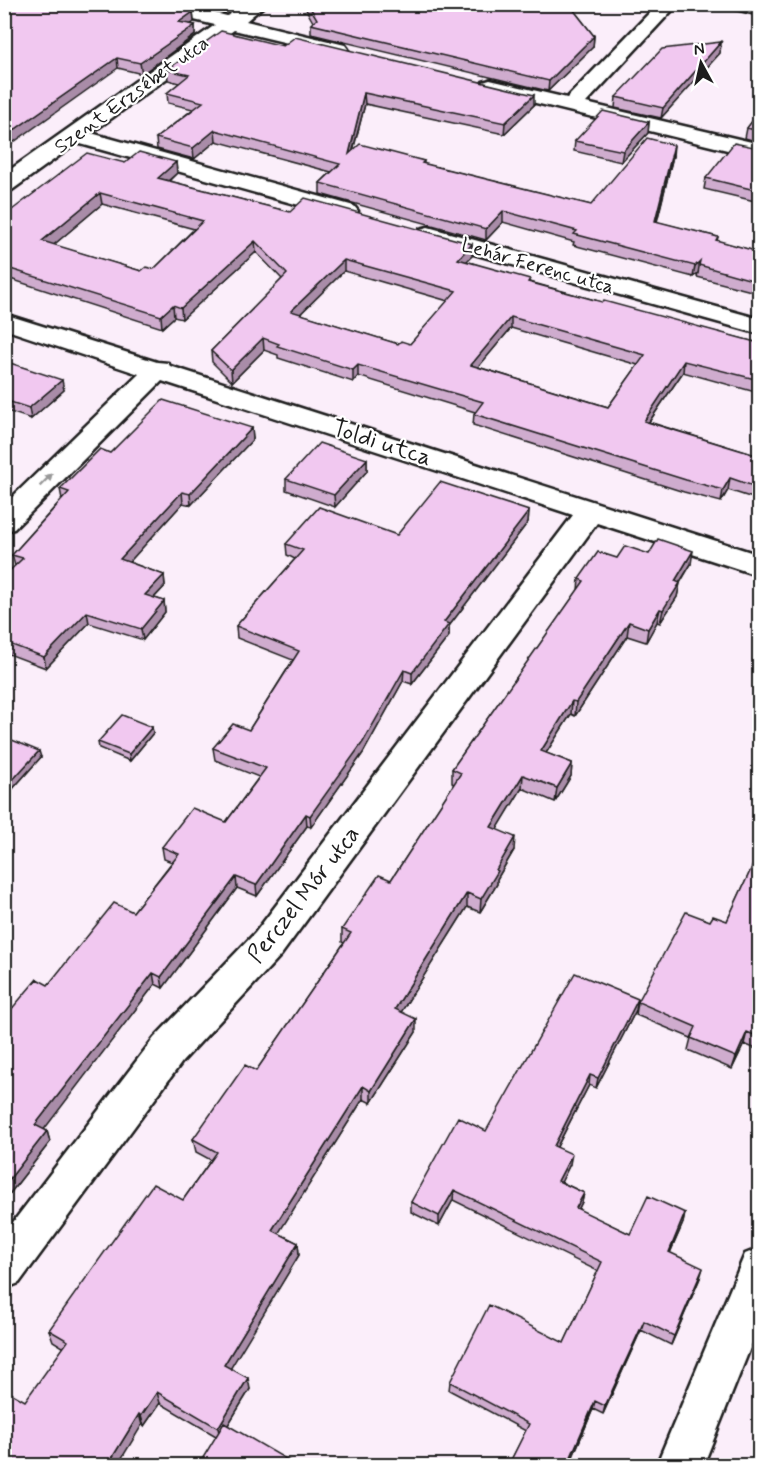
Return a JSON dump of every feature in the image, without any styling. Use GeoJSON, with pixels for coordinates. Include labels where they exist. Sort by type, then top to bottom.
{"type":"FeatureCollection","features":[{"type":"Feature","properties":{"kind":"street"},"geometry":{"type":"LineString","coordinates":[[151,4],[355,54]]}},
{"type":"Feature","properties":{"kind":"street","name":"Szent Erzsébet utca"},"geometry":{"type":"LineString","coordinates":[[4,185],[257,4]]}},
{"type":"Feature","properties":{"kind":"street"},"geometry":{"type":"LineString","coordinates":[[571,106],[669,4]]}},
{"type":"Feature","properties":{"kind":"street"},"geometry":{"type":"LineString","coordinates":[[739,4],[759,9]]}},
{"type":"Feature","properties":{"kind":"street"},"geometry":{"type":"LineString","coordinates":[[469,81],[759,151]]}},
{"type":"Feature","properties":{"kind":"street"},"geometry":{"type":"LineString","coordinates":[[74,135],[371,218]]}},
{"type":"Feature","properties":{"kind":"street","name":"Lehár Ferenc utca"},"geometry":{"type":"LineString","coordinates":[[405,228],[759,327]]}},
{"type":"Feature","properties":{"kind":"street","name":"Toldi utca"},"geometry":{"type":"LineString","coordinates":[[4,321],[159,369],[759,566]]}},
{"type":"Feature","properties":{"kind":"street"},"geometry":{"type":"LineString","coordinates":[[4,522],[159,369]]}},
{"type":"Feature","properties":{"kind":"street","name":"Perczel Mór utca"},"geometry":{"type":"LineString","coordinates":[[4,1269],[168,1050],[268,944],[591,511]]}},
{"type":"Feature","properties":{"kind":"street"},"geometry":{"type":"LineString","coordinates":[[679,1466],[759,1268]]}},
{"type":"Feature","properties":{"kind":"building"},"geometry":{"type":"Polygon","coordinates":[[[11,4],[160,4],[193,12],[179,22],[195,25],[140,63],[117,58],[4,137],[4,9],[11,4]]]}},
{"type":"Feature","properties":{"kind":"building"},"geometry":{"type":"Polygon","coordinates":[[[308,4],[569,4],[594,36],[549,81],[311,24],[317,19],[308,4]]]}},
{"type":"Feature","properties":{"kind":"building"},"geometry":{"type":"Polygon","coordinates":[[[221,31],[283,46],[295,37],[534,95],[505,123],[364,93],[349,154],[360,144],[424,161],[422,163],[591,205],[647,138],[674,145],[655,221],[718,237],[716,240],[759,252],[759,282],[699,265],[700,261],[695,266],[574,234],[577,231],[503,211],[486,229],[320,183],[340,164],[215,130],[193,148],[156,138],[203,102],[167,93],[189,75],[167,70],[221,31]]]}},
{"type":"Feature","properties":{"kind":"building"},"geometry":{"type":"Polygon","coordinates":[[[721,42],[663,108],[616,97],[662,49],[721,42]]]}},
{"type":"Feature","properties":{"kind":"building"},"geometry":{"type":"Polygon","coordinates":[[[603,111],[649,122],[623,151],[575,141],[603,111]]]}},
{"type":"Feature","properties":{"kind":"building"},"geometry":{"type":"Polygon","coordinates":[[[759,112],[759,131],[747,128],[759,112]]]}},
{"type":"Feature","properties":{"kind":"building"},"geometry":{"type":"Polygon","coordinates":[[[734,143],[759,148],[759,191],[706,178],[734,143]]]}},
{"type":"Feature","properties":{"kind":"building"},"geometry":{"type":"Polygon","coordinates":[[[139,152],[176,162],[158,178],[290,212],[305,198],[472,244],[458,259],[530,279],[528,282],[759,343],[759,380],[684,361],[644,421],[759,456],[759,488],[730,478],[723,490],[686,480],[474,414],[483,402],[358,365],[353,370],[277,346],[279,344],[263,338],[231,370],[211,351],[287,274],[255,241],[181,308],[173,305],[161,316],[4,267],[4,216],[87,153],[125,163],[139,152]],[[100,193],[42,241],[141,271],[146,267],[154,269],[203,221],[100,193]],[[344,260],[291,311],[398,344],[401,341],[410,344],[456,291],[344,260]],[[511,317],[471,365],[608,407],[645,355],[511,317]]]}},
{"type":"Feature","properties":{"kind":"building"},"geometry":{"type":"Polygon","coordinates":[[[4,361],[62,380],[29,408],[4,400],[4,361]]]}},
{"type":"Feature","properties":{"kind":"building"},"geometry":{"type":"Polygon","coordinates":[[[163,400],[252,428],[190,494],[182,492],[120,559],[164,575],[145,595],[164,601],[141,629],[87,612],[44,657],[7,643],[4,645],[4,576],[23,558],[12,555],[69,492],[60,489],[100,449],[110,453],[163,400]]]}},
{"type":"Feature","properties":{"kind":"building"},"geometry":{"type":"Polygon","coordinates":[[[319,443],[367,459],[334,495],[286,479],[319,443]]]}},
{"type":"Feature","properties":{"kind":"building"},"geometry":{"type":"Polygon","coordinates":[[[440,482],[529,511],[444,622],[449,624],[412,673],[404,670],[363,742],[310,816],[306,814],[256,885],[236,877],[161,977],[153,973],[35,1125],[47,1131],[4,1186],[4,1018],[37,979],[48,985],[114,903],[133,912],[179,854],[162,847],[192,808],[226,822],[266,768],[213,748],[233,724],[249,730],[299,651],[236,626],[303,550],[286,544],[319,507],[397,535],[440,482]]]}},
{"type":"Feature","properties":{"kind":"building"},"geometry":{"type":"Polygon","coordinates":[[[658,539],[693,551],[675,581],[680,583],[648,629],[629,622],[576,702],[572,701],[541,751],[572,763],[557,788],[523,775],[491,827],[515,837],[496,870],[498,871],[481,899],[467,893],[395,1009],[416,1019],[371,1091],[363,1086],[272,1230],[298,1243],[224,1365],[248,1378],[218,1428],[157,1392],[141,1416],[139,1414],[107,1466],[4,1466],[4,1389],[25,1401],[68,1341],[49,1330],[153,1184],[183,1200],[217,1152],[193,1139],[245,1065],[256,1071],[351,933],[342,929],[379,875],[391,880],[461,773],[452,769],[584,581],[579,579],[598,552],[617,558],[625,546],[649,554],[658,539]]]}},
{"type":"Feature","properties":{"kind":"building"},"geometry":{"type":"Polygon","coordinates":[[[122,715],[152,727],[129,754],[98,742],[122,715]]]}},
{"type":"Feature","properties":{"kind":"building"},"geometry":{"type":"Polygon","coordinates":[[[7,738],[39,751],[7,786],[4,785],[4,740],[7,738]]]}},
{"type":"Feature","properties":{"kind":"building"},"geometry":{"type":"Polygon","coordinates":[[[759,852],[759,1037],[747,1032],[736,1057],[691,1038],[696,1027],[638,1002],[686,912],[710,921],[713,916],[727,921],[759,852]]]}},
{"type":"Feature","properties":{"kind":"building"},"geometry":{"type":"Polygon","coordinates":[[[575,973],[638,999],[598,1078],[590,1075],[554,1146],[572,1154],[558,1181],[584,1193],[576,1208],[630,1234],[648,1196],[685,1213],[669,1252],[703,1268],[674,1336],[644,1321],[605,1406],[595,1401],[567,1466],[508,1466],[529,1424],[450,1382],[489,1305],[564,1343],[602,1262],[454,1190],[439,1216],[411,1202],[458,1117],[486,1131],[575,973]]]}},
{"type":"Feature","properties":{"kind":"building"},"geometry":{"type":"Polygon","coordinates":[[[224,1423],[298,1466],[198,1466],[224,1423]]]}}]}
